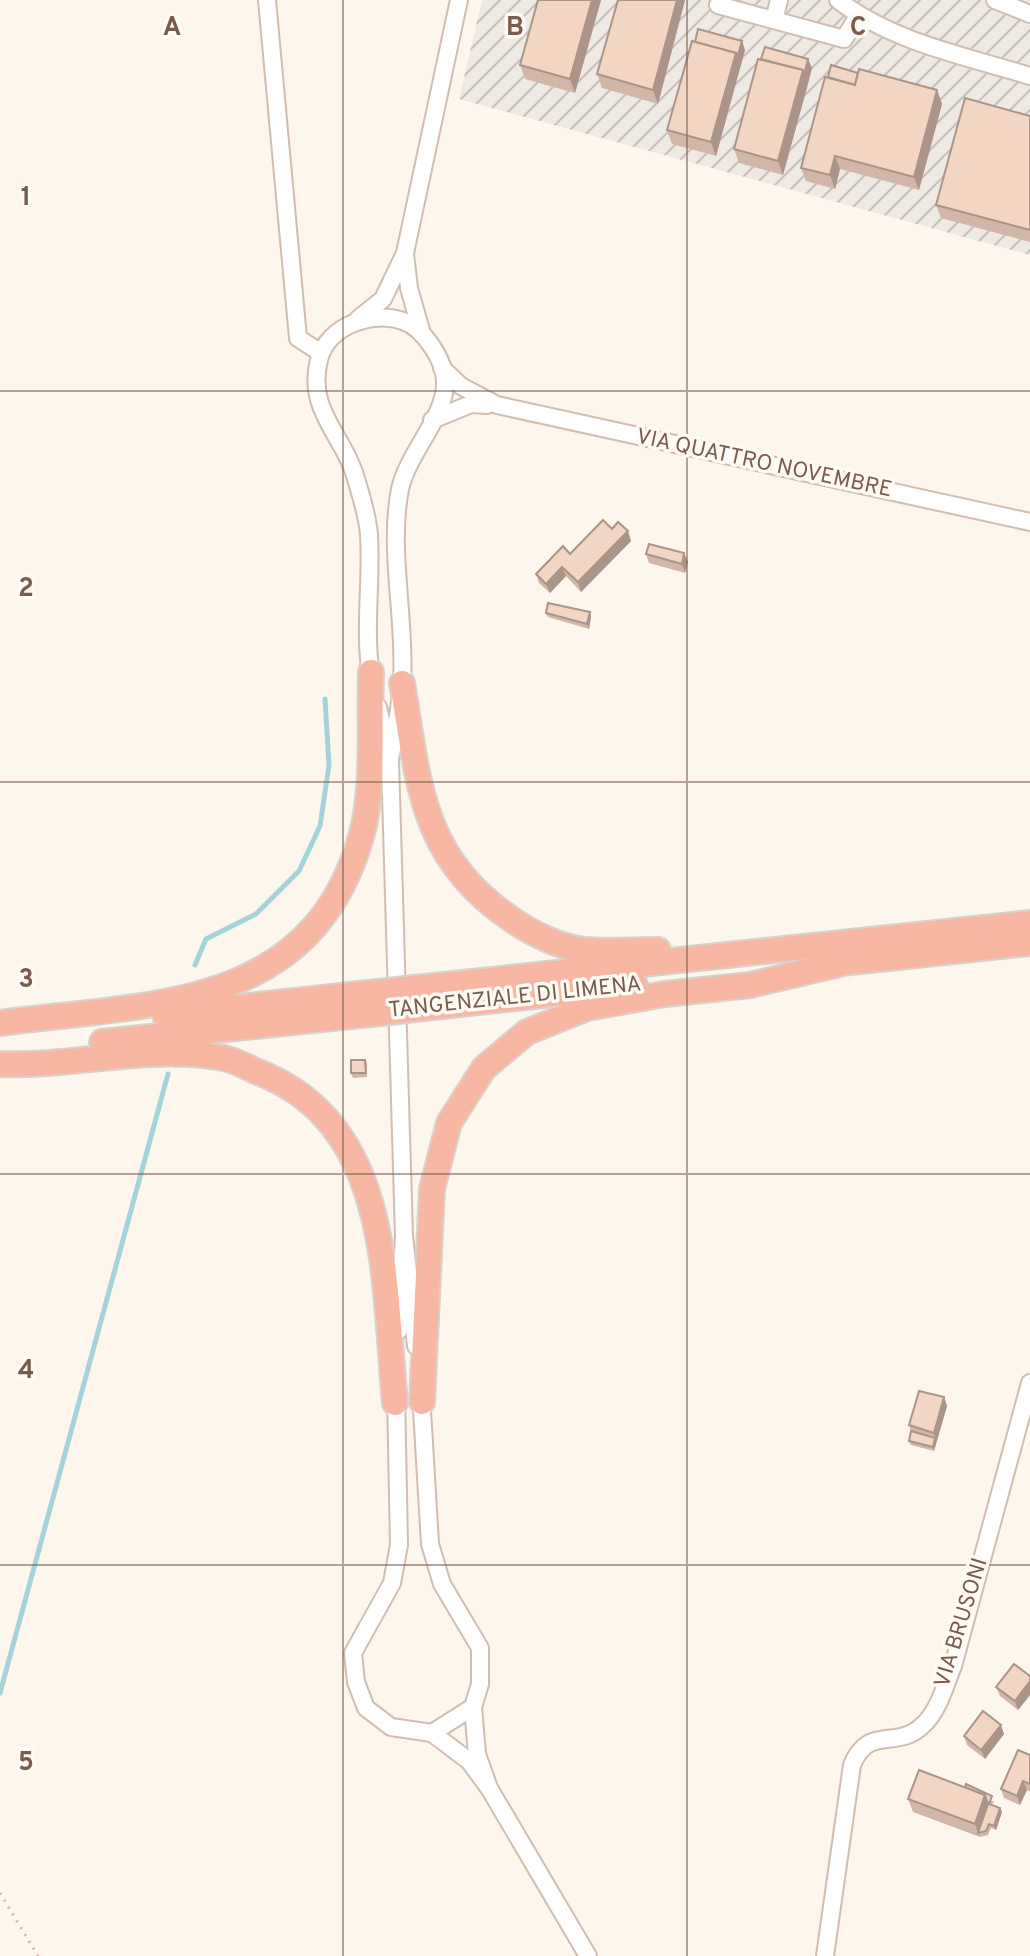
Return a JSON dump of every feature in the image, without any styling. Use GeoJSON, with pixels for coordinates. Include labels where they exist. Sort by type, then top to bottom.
{"type":"FeatureCollection","features":[{"type":"Feature","properties":{"kind":"highway"},"geometry":{"type":"LineString","coordinates":[[0,1023],[172,1000],[218,989],[281,961],[308,937],[341,892],[362,835],[368,778],[371,672]]}},
{"type":"Feature","properties":{"kind":"highway"},"geometry":{"type":"LineString","coordinates":[[402,683],[428,818],[444,854],[484,901],[529,931],[582,950],[796,949]]}},
{"type":"Feature","properties":{"kind":"highway","name":"TANGENZIALE DI LIMENA"},"geometry":{"type":"LineString","coordinates":[[0,1053],[796,949],[1030,923]]}},
{"type":"Feature","properties":{"kind":"highway","name":"TANGENZIALE DI LIMENA"},"geometry":{"type":"LineString","coordinates":[[415,998],[839,964],[1030,943]]}},
{"type":"Feature","properties":{"kind":"highway"},"geometry":{"type":"LineString","coordinates":[[422,1402],[432,1189],[449,1123],[484,1068],[527,1032],[587,1008],[665,994],[750,985],[839,964]]}},
{"type":"Feature","properties":{"kind":"highway","name":"TANGENZIALE DI LIMENA"},"geometry":{"type":"LineString","coordinates":[[0,1032],[379,1002]]}},
{"type":"Feature","properties":{"kind":"highway"},"geometry":{"type":"LineString","coordinates":[[0,1064],[128,1056],[225,1058],[283,1081],[317,1108],[352,1151],[370,1197],[380,1249],[395,1403]]}},
{"type":"Feature","properties":{"kind":"street"},"geometry":{"type":"LineString","coordinates":[[267,0],[298,338],[321,353]]}},
{"type":"Feature","properties":{"kind":"street"},"geometry":{"type":"LineString","coordinates":[[459,0],[405,253],[383,299],[334,337],[321,353],[315,382],[321,414],[338,436],[352,463],[369,532],[371,672],[390,760],[404,1236],[422,1402],[430,1544],[442,1584],[480,1648],[480,1684],[473,1707],[477,1754],[489,1788]]}},
{"type":"Feature","properties":{"kind":"street"},"geometry":{"type":"LineString","coordinates":[[774,20],[779,0]]}},
{"type":"Feature","properties":{"kind":"street"},"geometry":{"type":"LineString","coordinates":[[838,0],[858,16],[902,36],[1030,76]]}},
{"type":"Feature","properties":{"kind":"street"},"geometry":{"type":"LineString","coordinates":[[995,0],[1030,14]]}},
{"type":"Feature","properties":{"kind":"street"},"geometry":{"type":"LineString","coordinates":[[718,5],[844,39],[858,16]]}},
{"type":"Feature","properties":{"kind":"street"},"geometry":{"type":"LineString","coordinates":[[390,760],[402,683],[400,488],[411,458],[441,405],[445,384],[442,368],[422,334],[409,288],[405,253]]}},
{"type":"Feature","properties":{"kind":"street"},"geometry":{"type":"LineString","coordinates":[[355,322],[376,318],[404,321],[422,334]]}},
{"type":"Feature","properties":{"kind":"street","name":"VIA QUATTRO NOVEMBRE"},"geometry":{"type":"LineString","coordinates":[[442,368],[478,398],[497,405],[1030,522]]}},
{"type":"Feature","properties":{"kind":"street","name":"VIA QUATTRO NOVEMBRE"},"geometry":{"type":"LineString","coordinates":[[432,420],[471,404],[497,405]]}},
{"type":"Feature","properties":{"kind":"street"},"geometry":{"type":"LineString","coordinates":[[404,1236],[395,1403],[399,1545],[392,1583],[353,1653],[356,1682],[366,1708],[391,1727],[432,1733],[469,1761],[489,1788],[588,1956]]}},
{"type":"Feature","properties":{"kind":"street","name":"VIA BRUSONI"},"geometry":{"type":"LineString","coordinates":[[825,1956],[852,1765],[859,1748],[874,1739],[891,1740],[906,1736],[924,1725],[937,1705],[953,1666],[1030,1383]]}},
{"type":"Feature","properties":{"kind":"street"},"geometry":{"type":"LineString","coordinates":[[432,1733],[473,1707]]}},
{"type":"Feature","properties":{"kind":"path"},"geometry":{"type":"LineString","coordinates":[[0,1893],[38,1956]]}},
{"type":"Feature","properties":{"kind":"shaded area"},"geometry":{"type":"Polygon","coordinates":[[[482,0],[1030,0],[1030,255],[459,99],[482,0]]]}},
{"type":"Feature","properties":{"kind":"building"},"geometry":{"type":"Polygon","coordinates":[[[538,0],[592,0],[570,79],[520,65],[538,0]]]}},
{"type":"Feature","properties":{"kind":"building"},"geometry":{"type":"Polygon","coordinates":[[[618,0],[677,0],[653,90],[597,74],[618,0]]]}},
{"type":"Feature","properties":{"kind":"building"},"geometry":{"type":"Polygon","coordinates":[[[698,29],[742,41],[737,58],[736,53],[695,42],[698,29]]]}},
{"type":"Feature","properties":{"kind":"building"},"geometry":{"type":"Polygon","coordinates":[[[692,41],[736,53],[711,142],[667,130],[692,41]]]}},
{"type":"Feature","properties":{"kind":"building"},"geometry":{"type":"Polygon","coordinates":[[[765,47],[808,59],[804,75],[803,70],[761,59],[765,47]]]}},
{"type":"Feature","properties":{"kind":"building"},"geometry":{"type":"Polygon","coordinates":[[[758,59],[803,70],[778,161],[734,149],[758,59]]]}},
{"type":"Feature","properties":{"kind":"building"},"geometry":{"type":"Polygon","coordinates":[[[831,65],[858,73],[855,85],[828,77],[831,65]]]}},
{"type":"Feature","properties":{"kind":"building"},"geometry":{"type":"Polygon","coordinates":[[[859,69],[937,90],[914,177],[835,156],[830,175],[801,168],[825,77],[855,85],[859,69]]]}},
{"type":"Feature","properties":{"kind":"building"},"geometry":{"type":"Polygon","coordinates":[[[965,98],[1030,116],[1030,230],[936,205],[965,98]]]}},
{"type":"Feature","properties":{"kind":"building"},"geometry":{"type":"Polygon","coordinates":[[[603,520],[612,529],[618,522],[628,531],[578,582],[562,567],[546,584],[536,574],[563,546],[570,554],[603,520]]]}},
{"type":"Feature","properties":{"kind":"building"},"geometry":{"type":"Polygon","coordinates":[[[649,544],[684,553],[682,564],[646,554],[649,544]]]}},
{"type":"Feature","properties":{"kind":"building"},"geometry":{"type":"Polygon","coordinates":[[[548,603],[590,612],[587,624],[546,613],[548,603]]]}},
{"type":"Feature","properties":{"kind":"building"},"geometry":{"type":"Polygon","coordinates":[[[351,1060],[365,1060],[366,1073],[351,1073],[351,1060]]]}},
{"type":"Feature","properties":{"kind":"building"},"geometry":{"type":"Polygon","coordinates":[[[919,1391],[944,1397],[934,1433],[909,1425],[919,1391]]]}},
{"type":"Feature","properties":{"kind":"building"},"geometry":{"type":"Polygon","coordinates":[[[911,1431],[935,1438],[933,1447],[909,1441],[911,1431]]]}},
{"type":"Feature","properties":{"kind":"building"},"geometry":{"type":"Polygon","coordinates":[[[1014,1664],[1030,1676],[1030,1681],[1015,1701],[996,1687],[1014,1664]]]}},
{"type":"Feature","properties":{"kind":"building"},"geometry":{"type":"Polygon","coordinates":[[[983,1711],[1001,1725],[981,1750],[964,1736],[983,1711]]]}},
{"type":"Feature","properties":{"kind":"building"},"geometry":{"type":"Polygon","coordinates":[[[1018,1750],[1030,1755],[1030,1784],[1023,1781],[1017,1796],[1001,1789],[1018,1750]]]}},
{"type":"Feature","properties":{"kind":"building"},"geometry":{"type":"Polygon","coordinates":[[[919,1770],[985,1795],[975,1824],[908,1799],[919,1770]]]}},
{"type":"Feature","properties":{"kind":"building"},"geometry":{"type":"Polygon","coordinates":[[[966,1784],[992,1796],[989,1804],[1000,1808],[994,1826],[989,1824],[986,1831],[978,1833],[988,1804],[985,1795],[965,1787],[966,1784]]]}},
{"type":"Feature","properties":{"kind":"waterway"},"geometry":{"type":"LineString","coordinates":[[195,965],[206,939],[256,914],[299,871],[320,826],[329,765],[325,699]]}},
{"type":"Feature","properties":{"kind":"waterway"},"geometry":{"type":"LineString","coordinates":[[0,1693],[168,1074]]}}]}
